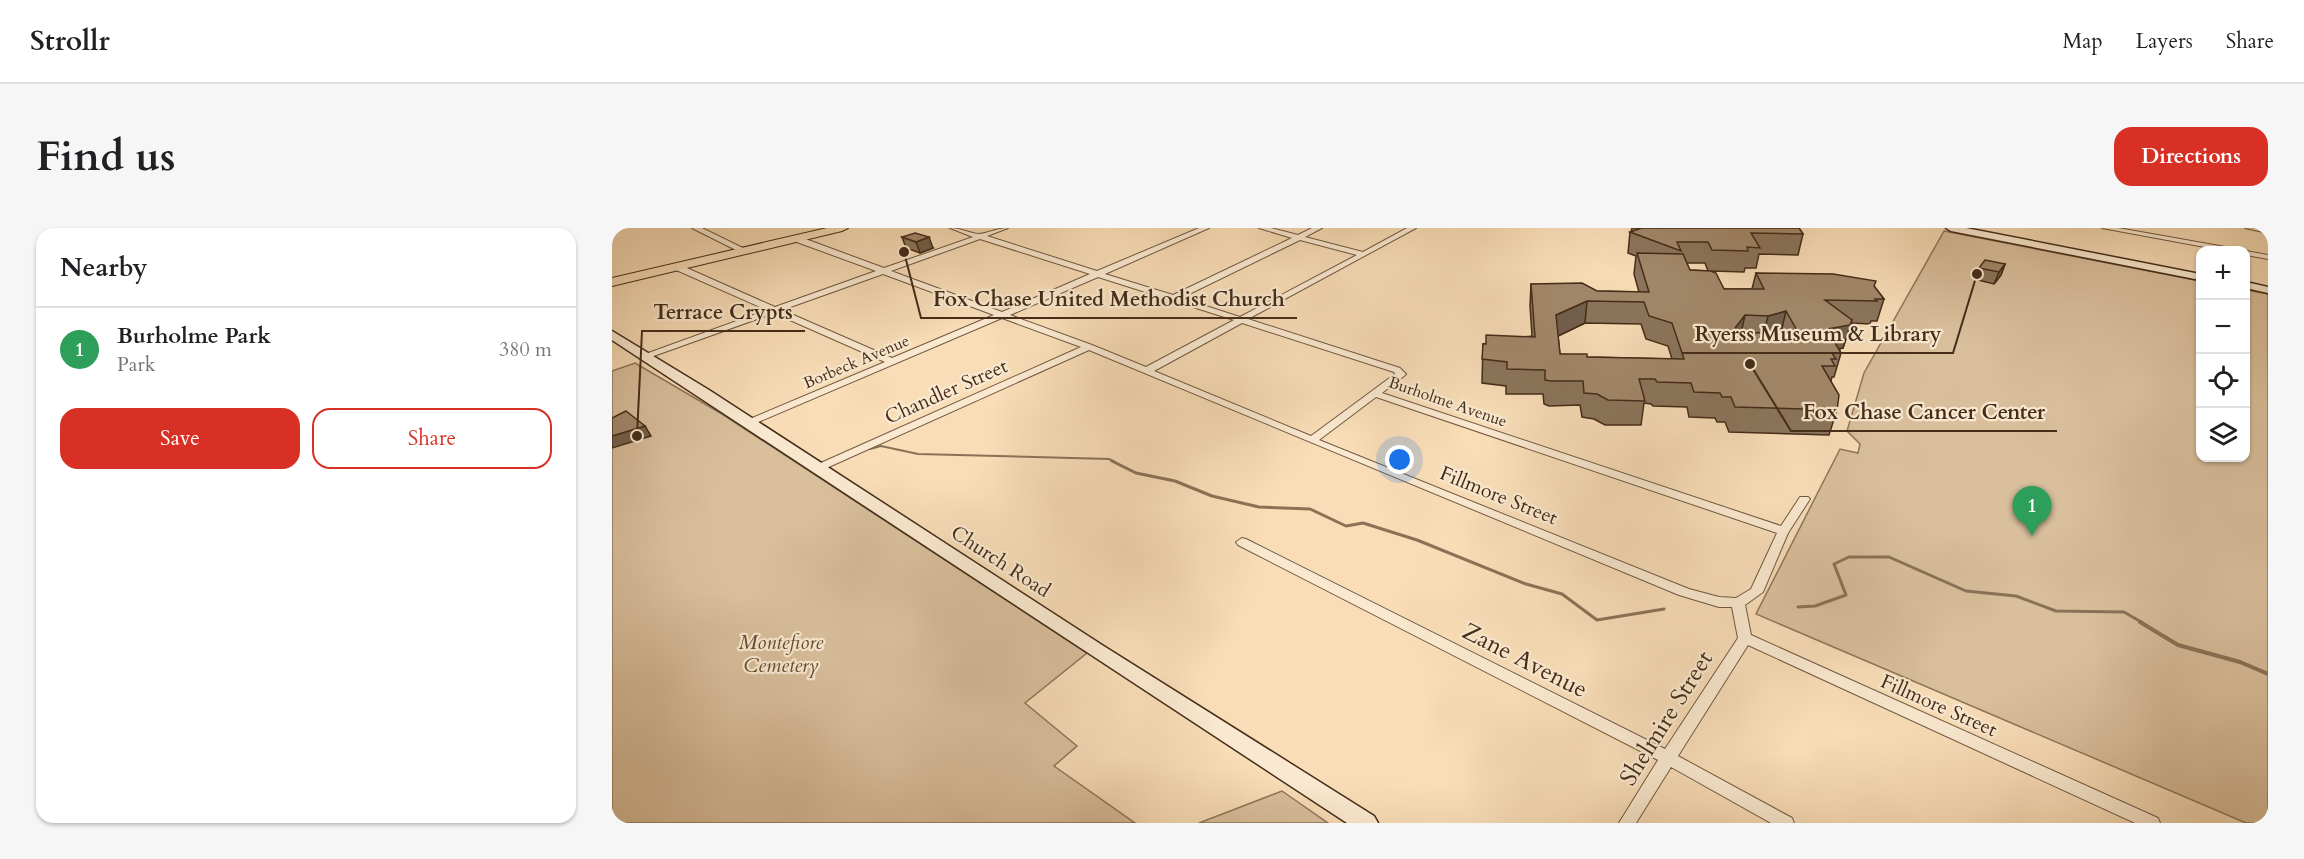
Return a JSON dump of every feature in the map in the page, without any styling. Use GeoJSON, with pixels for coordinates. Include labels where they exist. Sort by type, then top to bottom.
{"type":"FeatureCollection","features":[{"type":"Feature","properties":{"kind":"main road"},"geometry":{"type":"LineString","coordinates":[[612,282],[842,228]]}},
{"type":"Feature","properties":{"kind":"street"},"geometry":{"type":"LineString","coordinates":[[696,228],[744,251]]}},
{"type":"Feature","properties":{"kind":"street","name":"Burholme Avenue"},"geometry":{"type":"LineString","coordinates":[[954,228],[1397,370],[1401,374],[1376,394]]}},
{"type":"Feature","properties":{"kind":"street"},"geometry":{"type":"LineString","coordinates":[[645,356],[1004,228]]}},
{"type":"Feature","properties":{"kind":"street","name":"Borbeck Avenue"},"geometry":{"type":"LineString","coordinates":[[749,423],[1205,228]]}},
{"type":"Feature","properties":{"kind":"street"},"geometry":{"type":"LineString","coordinates":[[1263,228],[1359,253]]}},
{"type":"Feature","properties":{"kind":"street"},"geometry":{"type":"LineString","coordinates":[[1172,299],[1318,228]]}},
{"type":"Feature","properties":{"kind":"street"},"geometry":{"type":"LineString","coordinates":[[1141,369],[1242,321],[1400,228]]}},
{"type":"Feature","properties":{"kind":"street"},"geometry":{"type":"LineString","coordinates":[[1141,369],[1231,318],[1412,228]]}},
{"type":"Feature","properties":{"kind":"street"},"geometry":{"type":"LineString","coordinates":[[1951,228],[2196,276]]}},
{"type":"Feature","properties":{"kind":"street"},"geometry":{"type":"LineString","coordinates":[[2106,228],[2208,246]]}},
{"type":"Feature","properties":{"kind":"street"},"geometry":{"type":"LineString","coordinates":[[2249,228],[2268,231]]}},
{"type":"Feature","properties":{"kind":"street","name":"Fillmore Street"},"geometry":{"type":"LineString","coordinates":[[797,239],[1089,347],[1684,592],[1719,603],[1738,603]]}},
{"type":"Feature","properties":{"kind":"street"},"geometry":{"type":"LineString","coordinates":[[2250,254],[2268,257]]}},
{"type":"Feature","properties":{"kind":"street"},"geometry":{"type":"LineString","coordinates":[[677,267],[893,362]]}},
{"type":"Feature","properties":{"kind":"street"},"geometry":{"type":"LineString","coordinates":[[2250,286],[2268,290]]}},
{"type":"Feature","properties":{"kind":"street","name":"Church Road"},"geometry":{"type":"LineString","coordinates":[[612,335],[1095,650],[1366,823]]}},
{"type":"Feature","properties":{"kind":"street","name":"Chandler Street"},"geometry":{"type":"LineString","coordinates":[[818,468],[1089,347]]}},
{"type":"Feature","properties":{"kind":"street"},"geometry":{"type":"LineString","coordinates":[[1312,440],[1376,394]]}},
{"type":"Feature","properties":{"kind":"street","name":"Burholme Avenue"},"geometry":{"type":"LineString","coordinates":[[1376,394],[1784,531]]}},
{"type":"Feature","properties":{"kind":"street"},"geometry":{"type":"LineString","coordinates":[[1745,638],[1738,603],[1755,592],[1784,531],[1804,499]]}},
{"type":"Feature","properties":{"kind":"street","name":"Zane Avenue"},"geometry":{"type":"LineString","coordinates":[[1242,542],[1670,759],[1786,823]]}},
{"type":"Feature","properties":{"kind":"street","name":"Fillmore Street"},"geometry":{"type":"LineString","coordinates":[[1745,638],[2152,823]]}},
{"type":"Feature","properties":{"kind":"street","name":"Shelmire Street"},"geometry":{"type":"LineString","coordinates":[[1627,823],[1670,759],[1745,638]]}},
{"type":"Feature","properties":{"kind":"green space"},"geometry":{"type":"Polygon","coordinates":[[[1944,231],[2196,280],[2196,462],[2250,462],[2250,291],[2268,294],[2268,823],[2246,823],[1756,614],[1840,449],[1858,453],[1860,444],[1847,431],[1864,373],[1944,231]]]}},
{"type":"Feature","properties":{"kind":"green space","name":"Montefiore Cemetery"},"geometry":{"type":"Polygon","coordinates":[[[635,363],[722,414],[1087,653],[1025,703],[1077,746],[1054,766],[1135,823],[612,823],[612,371],[635,363]]]}},
{"type":"Feature","properties":{"kind":"green space"},"geometry":{"type":"Polygon","coordinates":[[[1282,791],[1328,823],[1199,823],[1282,791]]]}},
{"type":"Feature","properties":{"kind":"building"},"geometry":{"type":"Polygon","coordinates":[[[1636,228],[1799,228],[1803,234],[1751,233],[1760,248],[1747,247],[1748,251],[1712,250],[1708,242],[1677,242],[1681,251],[1630,232],[1639,229],[1636,228]]]}},
{"type":"Feature","properties":{"kind":"building"},"geometry":{"type":"Polygon","coordinates":[[[915,233],[929,237],[916,242],[902,237],[915,233]]]}},
{"type":"Feature","properties":{"kind":"building"},"geometry":{"type":"Polygon","coordinates":[[[1637,253],[1683,254],[1690,270],[1716,273],[1724,289],[1764,289],[1756,273],[1833,274],[1876,281],[1874,286],[1884,299],[1875,299],[1877,301],[1825,300],[1852,320],[1850,325],[1827,329],[1841,353],[1832,353],[1836,359],[1831,359],[1835,366],[1822,366],[1839,395],[1837,410],[1735,407],[1731,397],[1722,397],[1720,393],[1694,392],[1691,383],[1657,382],[1655,379],[1639,379],[1645,401],[1608,400],[1597,394],[1584,393],[1583,381],[1545,380],[1545,370],[1507,369],[1507,362],[1482,359],[1486,335],[1535,337],[1531,284],[1582,283],[1597,291],[1649,292],[1637,253]],[[1587,301],[1556,315],[1560,354],[1587,354],[1587,357],[1684,359],[1672,323],[1649,316],[1644,302],[1587,301]],[[1786,311],[1768,316],[1745,315],[1732,332],[1799,334],[1786,311]]]}},
{"type":"Feature","properties":{"kind":"building"},"geometry":{"type":"Polygon","coordinates":[[[1985,260],[2005,264],[1999,272],[1979,268],[1985,260]]]}},
{"type":"Feature","properties":{"kind":"building"},"geometry":{"type":"Polygon","coordinates":[[[626,411],[645,426],[612,436],[612,418],[626,411]]]}},
{"type":"Feature","properties":{"kind":"waterway"},"geometry":{"type":"LineString","coordinates":[[870,449],[881,446],[918,454],[1109,459],[1115,462]]}},
{"type":"Feature","properties":{"kind":"waterway"},"geometry":{"type":"LineString","coordinates":[[1112,461],[1136,473],[1175,481],[1212,496],[1259,507],[1310,509],[1346,526],[1363,523],[1417,540],[1526,584],[1562,594],[1597,620],[1664,609]]}},
{"type":"Feature","properties":{"kind":"waterway"},"geometry":{"type":"LineString","coordinates":[[1798,607],[1815,606],[1846,595],[1834,564],[1849,557],[1889,557],[1966,591],[2016,596],[2056,611],[2124,612],[2143,623]]}},
{"type":"Feature","properties":{"kind":"waterway"},"geometry":{"type":"LineString","coordinates":[[2140,622],[2178,645],[2240,662],[2268,674]]}},
{"type":"Feature","properties":{"kind":"place","name":"Fox Chase United Methodist Church"},"geometry":{"type":"Point","coordinates":[904,252]}},
{"type":"Feature","properties":{"kind":"place","name":"Ryerss Museum & Library"},"geometry":{"type":"Point","coordinates":[1977,274]}},
{"type":"Feature","properties":{"kind":"place","name":"Fox Chase Cancer Center"},"geometry":{"type":"Point","coordinates":[1750,364]}},
{"type":"Feature","properties":{"kind":"place","name":"Terrace Crypts"},"geometry":{"type":"Point","coordinates":[637,436]}},
{"type":"Feature","properties":{"kind":"place","name":"Burholme Park"},"geometry":{"type":"Point","coordinates":[2032,536]}}]}
